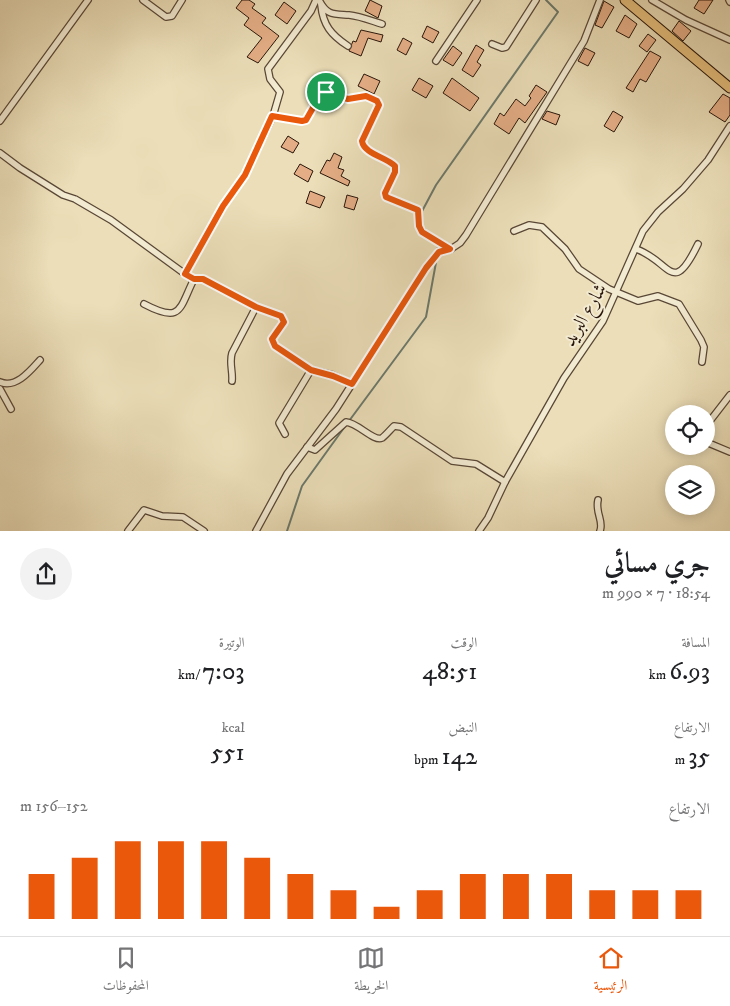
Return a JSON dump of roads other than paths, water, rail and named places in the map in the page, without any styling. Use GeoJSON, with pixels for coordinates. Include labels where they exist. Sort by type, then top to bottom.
{"type":"FeatureCollection","features":[{"type":"Feature","properties":{"kind":"main road"},"geometry":{"type":"LineString","coordinates":[[625,0],[730,88]]}},
{"type":"Feature","properties":{"kind":"street"},"geometry":{"type":"LineString","coordinates":[[0,121],[88,0]]}},
{"type":"Feature","properties":{"kind":"street"},"geometry":{"type":"LineString","coordinates":[[144,0],[166,17],[172,16],[182,0]]}},
{"type":"Feature","properties":{"kind":"street"},"geometry":{"type":"LineString","coordinates":[[436,61],[477,0]]}},
{"type":"Feature","properties":{"kind":"street"},"geometry":{"type":"LineString","coordinates":[[492,44],[502,48],[506,47],[536,0]]}},
{"type":"Feature","properties":{"kind":"street"},"geometry":{"type":"LineString","coordinates":[[256,531],[287,474],[352,384],[426,268],[439,252],[450,249],[460,243],[466,235],[589,32],[600,0]]}},
{"type":"Feature","properties":{"kind":"street"},"geometry":{"type":"LineString","coordinates":[[652,0],[686,20],[730,40],[730,35]]}},
{"type":"Feature","properties":{"kind":"street"},"geometry":{"type":"LineString","coordinates":[[319,2],[334,15],[350,15],[382,24]]}},
{"type":"Feature","properties":{"kind":"street"},"geometry":{"type":"LineString","coordinates":[[319,2],[328,30],[348,46]]}},
{"type":"Feature","properties":{"kind":"street"},"geometry":{"type":"LineString","coordinates":[[185,274],[223,206],[245,175],[272,116],[280,92],[270,79],[268,69],[319,2]]}},
{"type":"Feature","properties":{"kind":"street"},"geometry":{"type":"LineString","coordinates":[[272,116],[306,120],[322,92],[348,99],[366,96],[377,101],[379,105],[362,144],[366,149],[395,166],[395,172],[385,193],[386,197],[418,210],[419,226],[422,232],[450,249]]}},
{"type":"Feature","properties":{"kind":"street","name":"شارع البريد"},"geometry":{"type":"LineString","coordinates":[[479,531],[488,518],[564,378],[603,321],[636,249],[638,238],[647,224],[683,189],[708,160],[730,126]]}},
{"type":"Feature","properties":{"kind":"street"},"geometry":{"type":"LineString","coordinates":[[0,153],[62,195],[75,199],[111,220],[185,274],[194,279],[203,279],[256,307],[281,316],[284,322],[272,339],[272,344],[311,370],[352,384]]}},
{"type":"Feature","properties":{"kind":"street"},"geometry":{"type":"LineString","coordinates":[[514,232],[529,225],[542,227],[565,249],[579,269],[596,281],[638,301],[658,296],[679,304],[704,347],[702,362]]}},
{"type":"Feature","properties":{"kind":"street"},"geometry":{"type":"LineString","coordinates":[[636,249],[652,257],[674,273],[687,266],[698,244]]}},
{"type":"Feature","properties":{"kind":"street"},"geometry":{"type":"LineString","coordinates":[[144,304],[167,314],[175,313],[180,309],[194,279]]}},
{"type":"Feature","properties":{"kind":"street"},"geometry":{"type":"LineString","coordinates":[[232,381],[233,374],[230,360],[232,353],[256,307]]}},
{"type":"Feature","properties":{"kind":"street"},"geometry":{"type":"LineString","coordinates":[[0,382],[8,384],[25,377],[40,360]]}},
{"type":"Feature","properties":{"kind":"street"},"geometry":{"type":"LineString","coordinates":[[285,434],[279,422],[311,370]]}},
{"type":"Feature","properties":{"kind":"street"},"geometry":{"type":"LineString","coordinates":[[0,389],[11,409]]}},
{"type":"Feature","properties":{"kind":"street"},"geometry":{"type":"LineString","coordinates":[[715,414],[730,395]]}},
{"type":"Feature","properties":{"kind":"street"},"geometry":{"type":"LineString","coordinates":[[307,447],[315,450],[346,422],[359,426],[373,438],[379,439],[384,437],[394,426],[401,427],[452,461],[476,464],[506,482]]}},
{"type":"Feature","properties":{"kind":"street"},"geometry":{"type":"LineString","coordinates":[[715,446],[730,452]]}},
{"type":"Feature","properties":{"kind":"street"},"geometry":{"type":"LineString","coordinates":[[598,500],[596,509],[602,525],[600,531]]}},
{"type":"Feature","properties":{"kind":"street"},"geometry":{"type":"LineString","coordinates":[[128,531],[140,513],[147,510],[162,516],[183,517],[204,531]]}},
{"type":"Feature","properties":{"kind":"waterway"},"geometry":{"type":"LineString","coordinates":[[420,215],[436,185],[558,12],[546,0]]}},
{"type":"Feature","properties":{"kind":"waterway"},"geometry":{"type":"LineString","coordinates":[[422,225],[428,233]]}},
{"type":"Feature","properties":{"kind":"waterway"},"geometry":{"type":"LineString","coordinates":[[349,421],[426,317],[437,257]]}},
{"type":"Feature","properties":{"kind":"waterway"},"geometry":{"type":"LineString","coordinates":[[287,531],[302,486],[346,425]]}}]}
